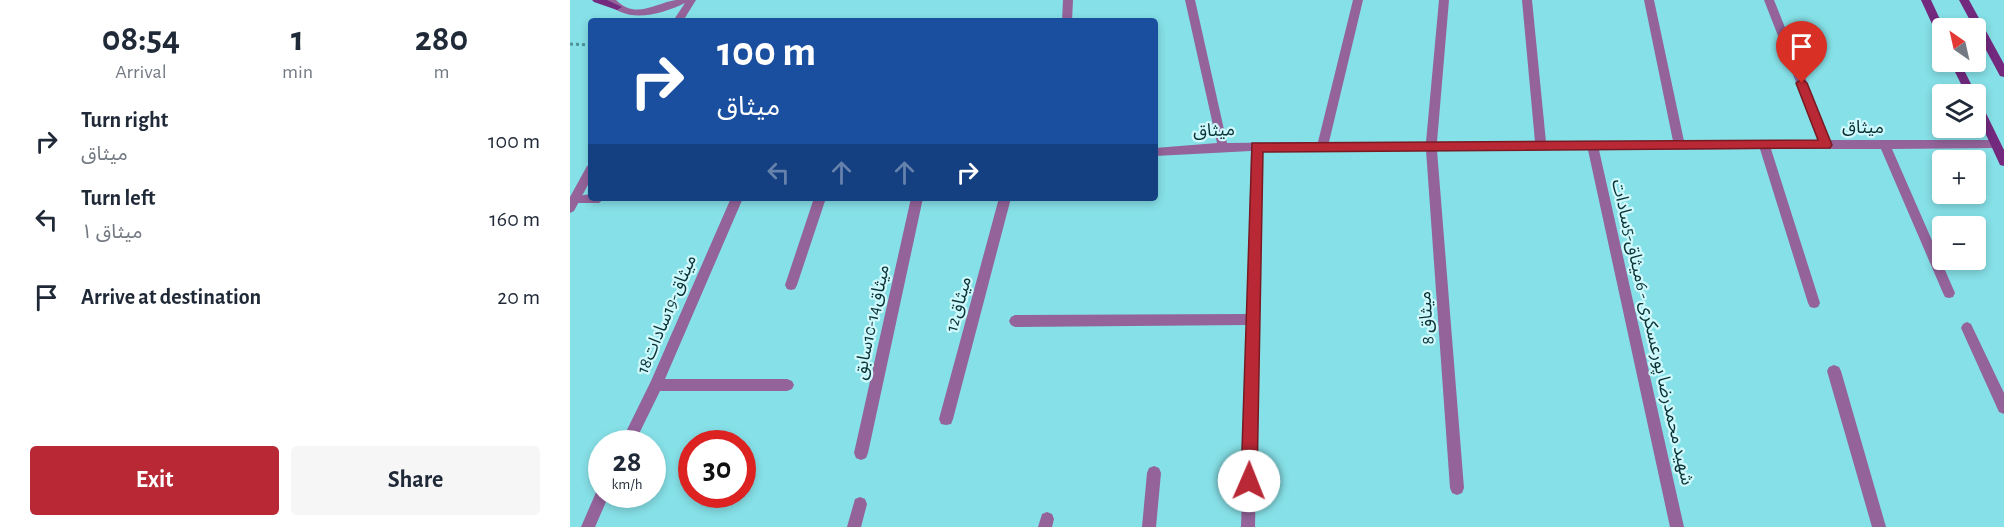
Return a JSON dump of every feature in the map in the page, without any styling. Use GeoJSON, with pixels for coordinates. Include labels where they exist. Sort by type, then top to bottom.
{"type":"FeatureCollection","features":[{"type":"Feature","properties":{"kind":"main road"},"geometry":{"type":"LineString","coordinates":[[597,0],[616,6]]}},
{"type":"Feature","properties":{"kind":"main road"},"geometry":{"type":"LineString","coordinates":[[1926,0],[1934,18]]}},
{"type":"Feature","properties":{"kind":"main road"},"geometry":{"type":"LineString","coordinates":[[1964,0],[2004,73]]}},
{"type":"Feature","properties":{"kind":"main road"},"geometry":{"type":"LineString","coordinates":[[1986,125],[2004,162]]}},
{"type":"Feature","properties":{"kind":"street"},"geometry":{"type":"LineString","coordinates":[[616,6],[647,12],[662,9],[682,0]]}},
{"type":"Feature","properties":{"kind":"street"},"geometry":{"type":"LineString","coordinates":[[680,18],[691,0]]}},
{"type":"Feature","properties":{"kind":"street"},"geometry":{"type":"LineString","coordinates":[[1067,18],[1068,0]]}},
{"type":"Feature","properties":{"kind":"street"},"geometry":{"type":"LineString","coordinates":[[1190,0],[1223,147]]}},
{"type":"Feature","properties":{"kind":"street"},"geometry":{"type":"LineString","coordinates":[[1322,147],[1358,0]]}},
{"type":"Feature","properties":{"kind":"street","name":"میثاق 8"},"geometry":{"type":"LineString","coordinates":[[1444,0],[1431,146],[1457,488]]}},
{"type":"Feature","properties":{"kind":"street"},"geometry":{"type":"LineString","coordinates":[[1527,0],[1541,146]]}},
{"type":"Feature","properties":{"kind":"street"},"geometry":{"type":"LineString","coordinates":[[1649,0],[1679,145]]}},
{"type":"Feature","properties":{"kind":"street"},"geometry":{"type":"LineString","coordinates":[[1769,0],[1826,145]]}},
{"type":"Feature","properties":{"kind":"street","name":"میثاق"},"geometry":{"type":"LineString","coordinates":[[1158,153],[1223,147],[1995,144]]}},
{"type":"Feature","properties":{"kind":"street"},"geometry":{"type":"LineString","coordinates":[[1764,145],[1814,303]]}},
{"type":"Feature","properties":{"kind":"street"},"geometry":{"type":"LineString","coordinates":[[1885,145],[1949,293]]}},
{"type":"Feature","properties":{"kind":"street","name":"شهید محمدرضا پورعسکری - 6میثاق-5سادات"},"geometry":{"type":"LineString","coordinates":[[1593,146],[1677,527]]}},
{"type":"Feature","properties":{"kind":"street"},"geometry":{"type":"LineString","coordinates":[[1248,527],[1257,147]]}},
{"type":"Feature","properties":{"kind":"street"},"geometry":{"type":"LineString","coordinates":[[572,204],[588,175]]}},
{"type":"Feature","properties":{"kind":"street"},"geometry":{"type":"LineString","coordinates":[[572,204],[588,200]]}},
{"type":"Feature","properties":{"kind":"street","name":"18میثاق-19سادات"},"geometry":{"type":"LineString","coordinates":[[634,430],[656,386],[736,201]]}},
{"type":"Feature","properties":{"kind":"street"},"geometry":{"type":"LineString","coordinates":[[790,285],[819,201]]}},
{"type":"Feature","properties":{"kind":"street","name":"میثاق14-10سابق"},"geometry":{"type":"LineString","coordinates":[[861,453],[915,201]]}},
{"type":"Feature","properties":{"kind":"street","name":"12میثاق"},"geometry":{"type":"LineString","coordinates":[[946,419],[1004,201]]}},
{"type":"Feature","properties":{"kind":"street"},"geometry":{"type":"LineString","coordinates":[[1015,321],[1253,319]]}},
{"type":"Feature","properties":{"kind":"street"},"geometry":{"type":"LineString","coordinates":[[1967,328],[2004,408]]}},
{"type":"Feature","properties":{"kind":"street"},"geometry":{"type":"LineString","coordinates":[[1834,371],[1879,527]]}},
{"type":"Feature","properties":{"kind":"street"},"geometry":{"type":"LineString","coordinates":[[656,386],[787,385]]}},
{"type":"Feature","properties":{"kind":"street"},"geometry":{"type":"LineString","coordinates":[[1149,527],[1154,473]]}},
{"type":"Feature","properties":{"kind":"street"},"geometry":{"type":"LineString","coordinates":[[854,527],[860,504]]}},
{"type":"Feature","properties":{"kind":"street"},"geometry":{"type":"LineString","coordinates":[[588,527],[596,508]]}},
{"type":"Feature","properties":{"kind":"path"},"geometry":{"type":"LineString","coordinates":[[570,44],[588,45]]}},
{"type":"Feature","properties":{"kind":"route"},"geometry":{"type":"LineString","coordinates":[[1249,481],[1257,147],[1826,145],[1802,83]]}}]}
